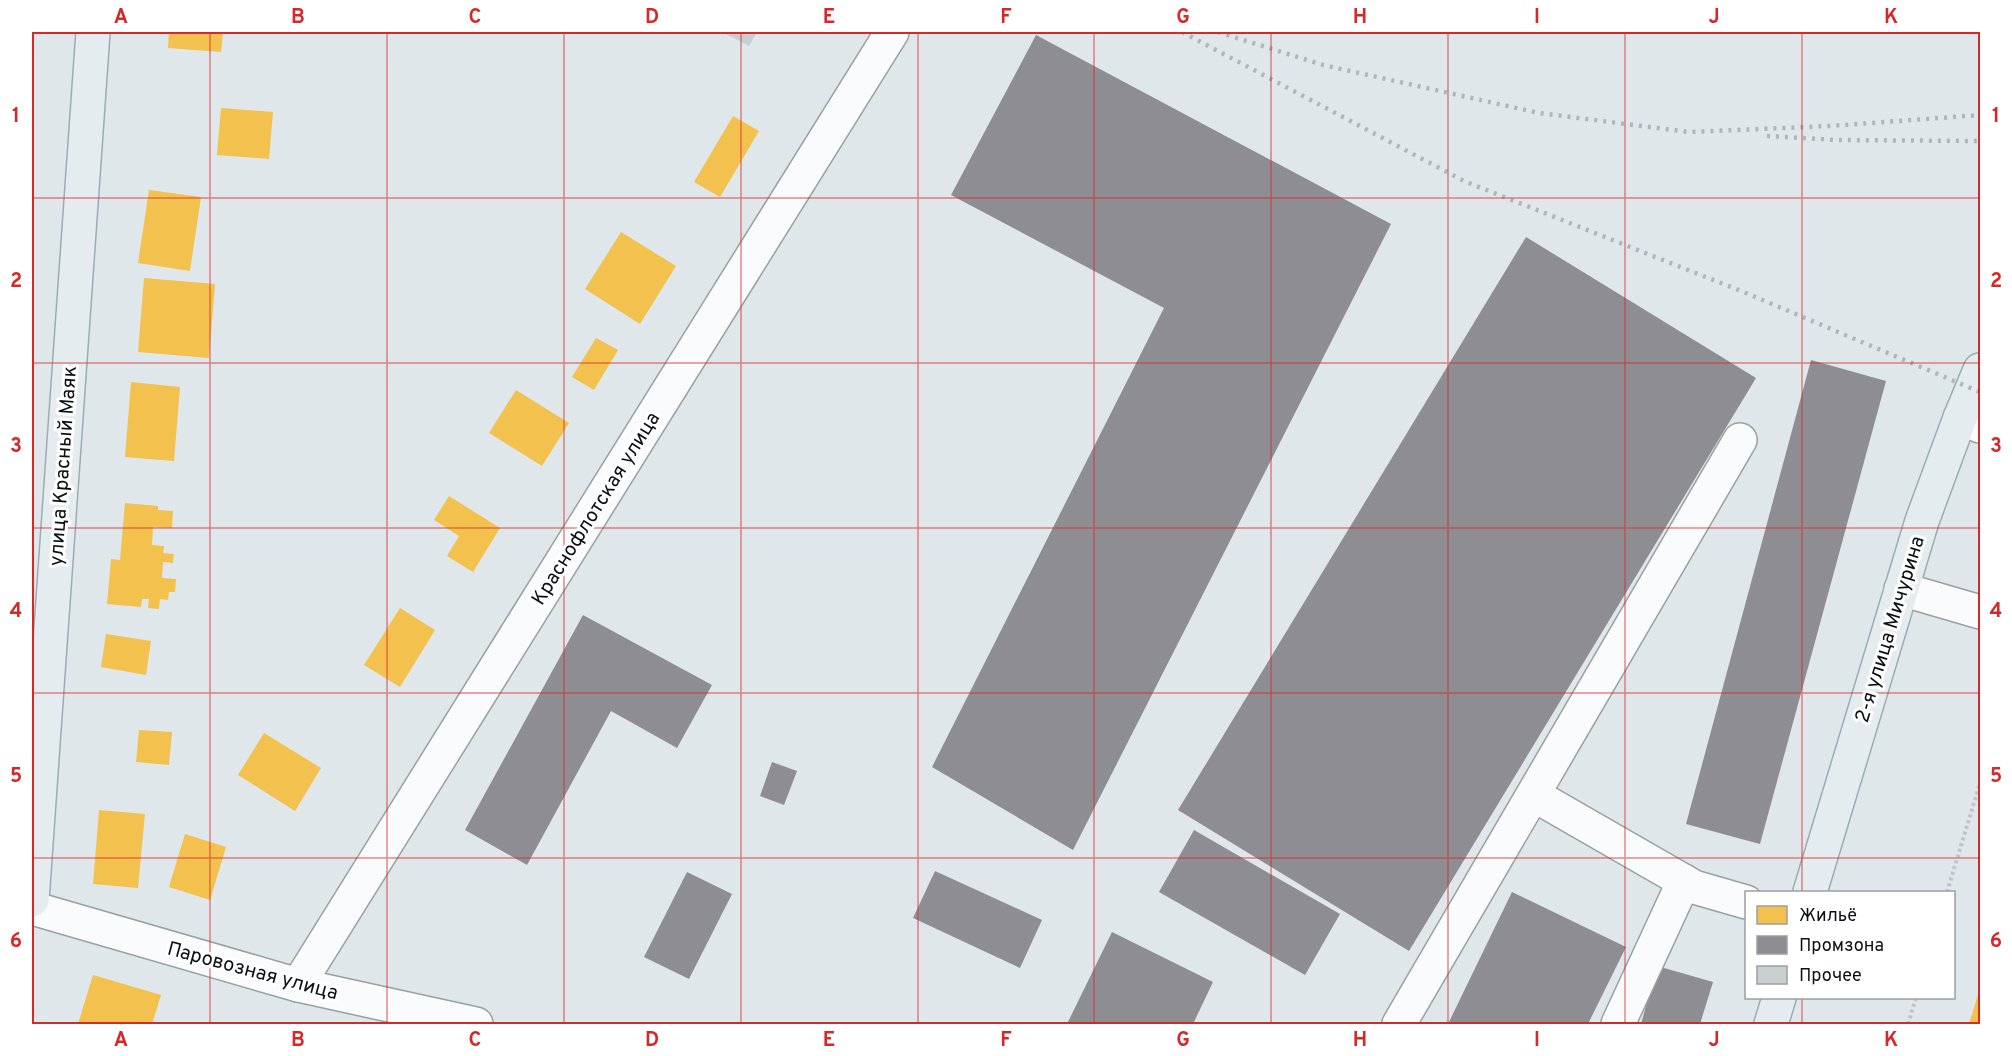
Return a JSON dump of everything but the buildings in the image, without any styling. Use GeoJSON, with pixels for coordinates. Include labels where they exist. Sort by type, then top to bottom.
{"type":"FeatureCollection","features":[{"type":"Feature","properties":{"kind":"main road","name":"улица Красный Маяк"},"geometry":{"type":"LineString","coordinates":[[32,900],[93,32]]}},
{"type":"Feature","properties":{"kind":"main road","name":"2-я улица Мичурина"},"geometry":{"type":"LineString","coordinates":[[1810,891],[1922,521],[1970,422],[1980,370]]}},
{"type":"Feature","properties":{"kind":"main road"},"geometry":{"type":"LineString","coordinates":[[1771,1024],[1779,999]]}},
{"type":"Feature","properties":{"kind":"street","name":"Краснофлотская улица"},"geometry":{"type":"LineString","coordinates":[[298,985],[892,32]]}},
{"type":"Feature","properties":{"kind":"street"},"geometry":{"type":"LineString","coordinates":[[1399,1024],[1740,440]]}},
{"type":"Feature","properties":{"kind":"street"},"geometry":{"type":"LineString","coordinates":[[1901,589],[1980,612]]}},
{"type":"Feature","properties":{"kind":"street"},"geometry":{"type":"LineString","coordinates":[[1534,795],[1694,887],[1745,903]]}},
{"type":"Feature","properties":{"kind":"street"},"geometry":{"type":"LineString","coordinates":[[1618,1024],[1684,881]]}},
{"type":"Feature","properties":{"kind":"street","name":"Паровозная улица"},"geometry":{"type":"LineString","coordinates":[[32,908],[298,985],[476,1024]]}},
{"type":"Feature","properties":{"kind":"path"},"geometry":{"type":"LineString","coordinates":[[1947,891],[1980,783]]}},
{"type":"Feature","properties":{"kind":"path"},"geometry":{"type":"LineString","coordinates":[[1908,1024],[1916,999]]}},
{"type":"Feature","properties":{"kind":"railway"},"geometry":{"type":"LineString","coordinates":[[1182,32],[1464,181],[1746,293],[1980,392]]}},
{"type":"Feature","properties":{"kind":"railway"},"geometry":{"type":"LineString","coordinates":[[1218,32],[1323,65],[1539,113],[1689,132],[1830,126],[1980,115]]}},
{"type":"Feature","properties":{"kind":"railway"},"geometry":{"type":"LineString","coordinates":[[1767,136],[1836,140],[1980,141]]}}]}
